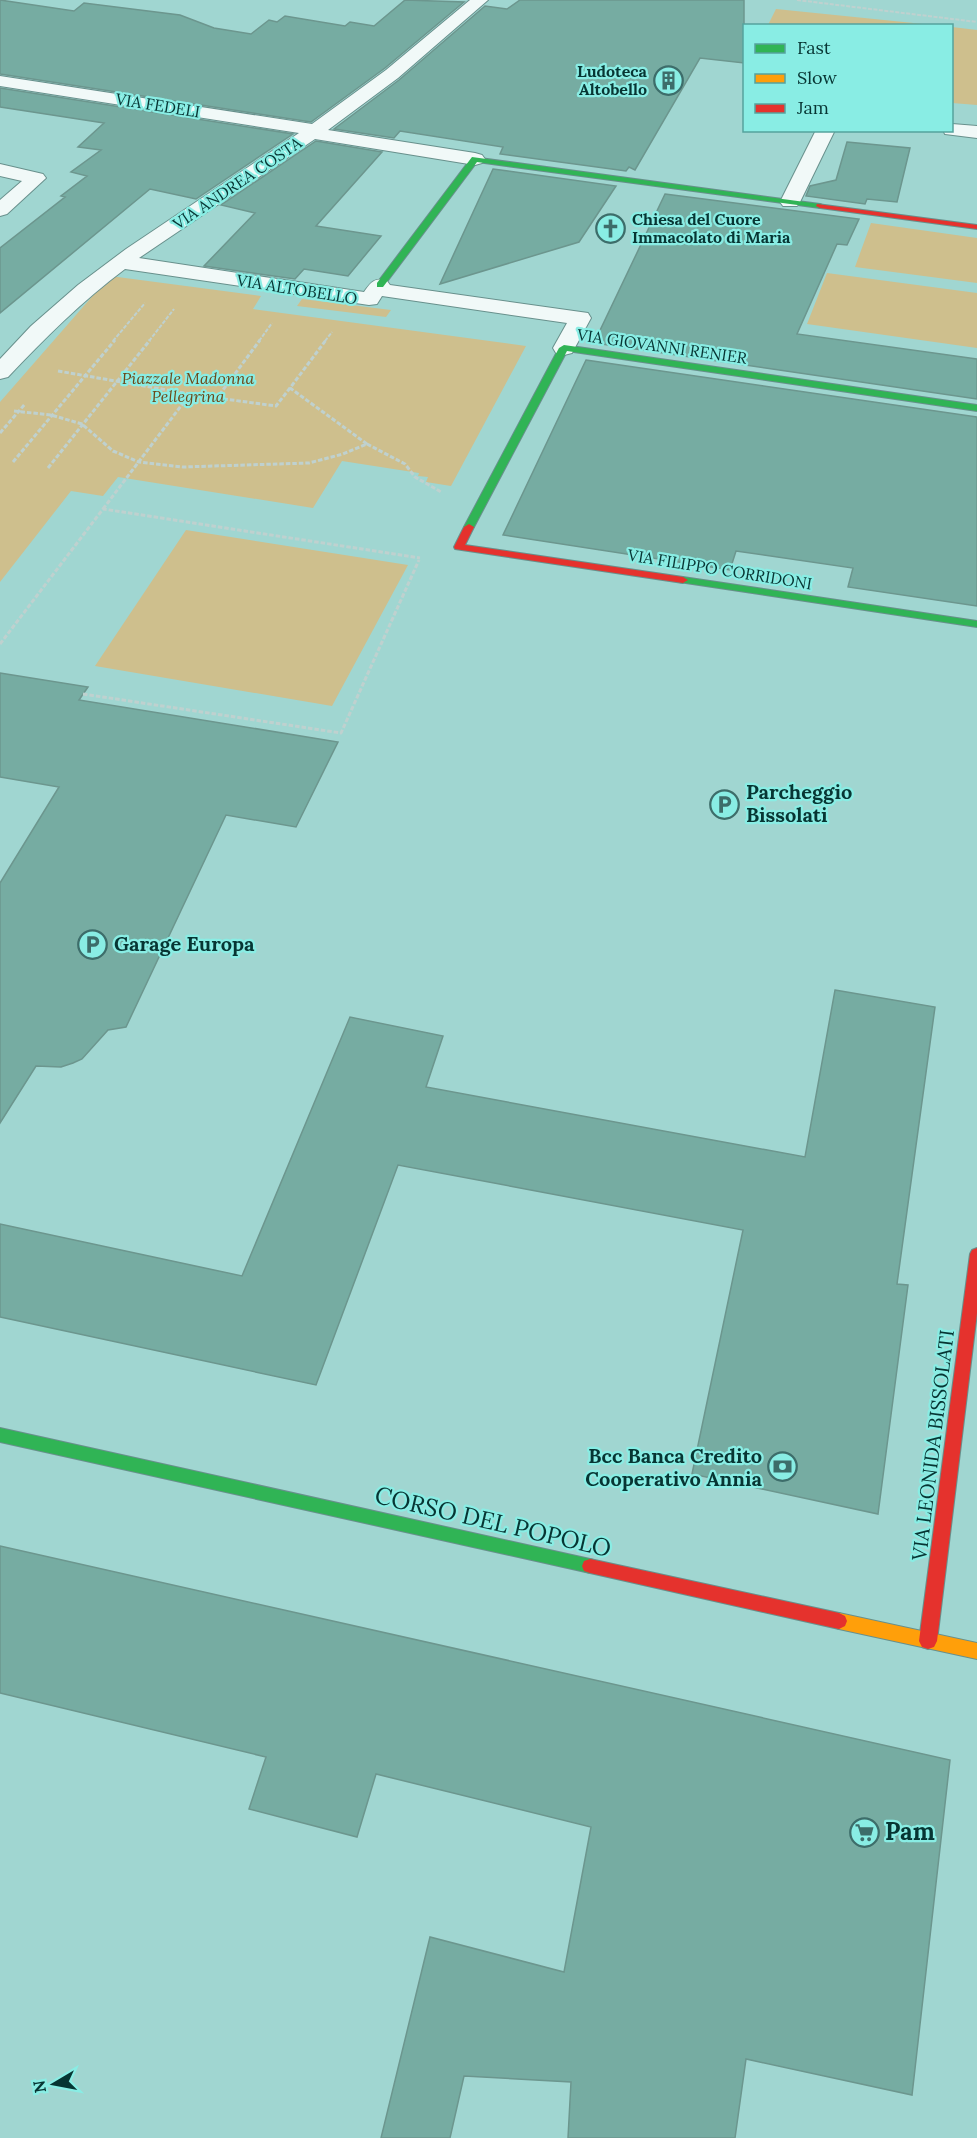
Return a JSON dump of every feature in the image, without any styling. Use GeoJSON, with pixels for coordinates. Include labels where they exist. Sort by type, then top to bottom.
{"type":"FeatureCollection","features":[{"type":"Feature","properties":{"kind":"street","name":"VIA ANDREA COSTA"},"geometry":{"type":"LineString","coordinates":[[0,372],[78,296],[121,262],[316,130],[401,67],[480,0]]}},
{"type":"Feature","properties":{"kind":"street","name":"VIA FEDELI"},"geometry":{"type":"LineString","coordinates":[[0,81],[316,130]]}},
{"type":"Feature","properties":{"kind":"street"},"geometry":{"type":"LineString","coordinates":[[953,129],[977,132]]}},
{"type":"Feature","properties":{"kind":"street"},"geometry":{"type":"LineString","coordinates":[[316,130],[322,135],[475,159],[977,227]]}},
{"type":"Feature","properties":{"kind":"street"},"geometry":{"type":"LineString","coordinates":[[790,202],[825,132]]}},
{"type":"Feature","properties":{"kind":"street","name":"VIA ALTOBELLO"},"geometry":{"type":"LineString","coordinates":[[121,262],[369,300],[475,159]]}},
{"type":"Feature","properties":{"kind":"street"},"geometry":{"type":"LineString","coordinates":[[0,170],[36,178],[0,210]]}},
{"type":"Feature","properties":{"kind":"street"},"geometry":{"type":"LineString","coordinates":[[378,287],[580,318],[564,348]]}},
{"type":"Feature","properties":{"kind":"street","name":"VIA GIOVANNI RENIER"},"geometry":{"type":"LineString","coordinates":[[459,547],[564,348],[977,408]]}},
{"type":"Feature","properties":{"kind":"street","name":"VIA FILIPPO CORRIDONI"},"geometry":{"type":"LineString","coordinates":[[459,547],[977,624]]}},
{"type":"Feature","properties":{"kind":"street","name":"VIA LEONIDA BISSOLATI"},"geometry":{"type":"LineString","coordinates":[[928,1641],[977,1254]]}},
{"type":"Feature","properties":{"kind":"street","name":"CORSO DEL POPOLO"},"geometry":{"type":"LineString","coordinates":[[0,1435],[977,1652]]}},
{"type":"Feature","properties":{"kind":"path"},"geometry":{"type":"LineString","coordinates":[[797,0],[977,22]]}},
{"type":"Feature","properties":{"kind":"path"},"geometry":{"type":"LineString","coordinates":[[13,462],[173,270]]}},
{"type":"Feature","properties":{"kind":"path"},"geometry":{"type":"LineString","coordinates":[[48,468],[203,274]]}},
{"type":"Feature","properties":{"kind":"path"},"geometry":{"type":"LineString","coordinates":[[217,398],[298,289]]}},
{"type":"Feature","properties":{"kind":"path"},"geometry":{"type":"LineString","coordinates":[[54,370],[190,394],[276,406],[334,329]]}},
{"type":"Feature","properties":{"kind":"path"},"geometry":{"type":"LineString","coordinates":[[290,388],[367,444],[405,464],[415,477],[450,497]]}},
{"type":"Feature","properties":{"kind":"path"},"geometry":{"type":"LineString","coordinates":[[0,644],[190,394]]}},
{"type":"Feature","properties":{"kind":"path"},"geometry":{"type":"LineString","coordinates":[[10,410],[51,415],[82,424],[113,451],[139,462],[201,468],[271,466],[323,460],[367,444]]}},
{"type":"Feature","properties":{"kind":"path"},"geometry":{"type":"LineString","coordinates":[[103,509],[419,560]]}},
{"type":"Feature","properties":{"kind":"path"},"geometry":{"type":"LineString","coordinates":[[83,694],[341,733],[423,551]]}},
{"type":"Feature","properties":{"kind":"green space"},"geometry":{"type":"Polygon","coordinates":[[[776,9],[923,24],[768,24],[776,9]]]}},
{"type":"Feature","properties":{"kind":"green space"},"geometry":{"type":"Polygon","coordinates":[[[953,27],[977,30],[977,105],[953,103],[953,27]]]}},
{"type":"Feature","properties":{"kind":"green space"},"geometry":{"type":"Polygon","coordinates":[[[871,223],[977,238],[977,283],[855,267],[871,223]]]}},
{"type":"Feature","properties":{"kind":"green space"},"geometry":{"type":"Polygon","coordinates":[[[827,273],[977,293],[977,348],[807,324],[827,273]]]}},
{"type":"Feature","properties":{"kind":"green space","name":"Piazzale Madonna Pellegrina"},"geometry":{"type":"Polygon","coordinates":[[[110,276],[261,296],[253,309],[526,346],[451,486],[426,482],[428,477],[418,476],[419,473],[342,461],[313,508],[118,477],[103,496],[71,491],[0,582],[0,402],[110,276]]]}},
{"type":"Feature","properties":{"kind":"green space"},"geometry":{"type":"Polygon","coordinates":[[[302,299],[391,310],[386,317],[297,306],[302,299]]]}},
{"type":"Feature","properties":{"kind":"green space"},"geometry":{"type":"Polygon","coordinates":[[[186,530],[408,565],[332,706],[95,666],[186,530]]]}},
{"type":"Feature","properties":{"kind":"building"},"geometry":{"type":"Polygon","coordinates":[[[0,0],[74,11],[84,3],[180,15],[214,28],[251,34],[269,20],[277,22],[285,16],[345,26],[350,22],[374,26],[405,0],[464,2],[385,68],[311,122],[0,74],[0,0]]]}},
{"type":"Feature","properties":{"kind":"building"},"geometry":{"type":"Polygon","coordinates":[[[520,0],[744,0],[743,63],[700,58],[635,170],[629,167],[626,171],[500,154],[503,147],[400,131],[394,138],[334,129],[399,80],[485,6],[507,9],[520,0]]]}},
{"type":"Feature","properties":{"kind":"building"},"geometry":{"type":"Polygon","coordinates":[[[0,88],[293,134],[196,199],[150,189],[0,313],[0,248],[65,197],[61,196],[87,176],[71,172],[101,150],[78,147],[104,123],[0,107],[0,88]]]}},
{"type":"Feature","properties":{"kind":"building"},"geometry":{"type":"Polygon","coordinates":[[[316,141],[382,152],[316,226],[381,236],[348,276],[304,269],[295,279],[204,266],[255,213],[221,205],[316,141]]]}},
{"type":"Feature","properties":{"kind":"building"},"geometry":{"type":"Polygon","coordinates":[[[847,142],[910,148],[897,202],[867,199],[865,204],[806,196],[810,186],[836,180],[847,142]]]}},
{"type":"Feature","properties":{"kind":"building"},"geometry":{"type":"Polygon","coordinates":[[[493,169],[616,186],[579,242],[440,284],[493,169]]]}},
{"type":"Feature","properties":{"kind":"building"},"geometry":{"type":"Polygon","coordinates":[[[665,194],[859,219],[847,245],[837,244],[797,334],[977,359],[977,399],[594,343],[665,194]]]}},
{"type":"Feature","properties":{"kind":"building"},"geometry":{"type":"Polygon","coordinates":[[[586,360],[977,417],[977,606],[848,587],[853,568],[736,551],[730,570],[503,535],[586,360]]]}},
{"type":"Feature","properties":{"kind":"building"},"geometry":{"type":"Polygon","coordinates":[[[0,673],[88,687],[79,700],[338,742],[296,827],[226,815],[126,1027],[108,1030],[82,1059],[73,1063],[61,1067],[36,1066],[0,1123],[0,883],[59,787],[0,777],[0,673]]]}},
{"type":"Feature","properties":{"kind":"building"},"geometry":{"type":"Polygon","coordinates":[[[835,990],[935,1007],[897,1284],[908,1285],[878,1514],[692,1474],[743,1230],[398,1165],[316,1385],[0,1317],[0,1224],[242,1276],[350,1017],[443,1036],[426,1087],[805,1157],[835,990]]]}},
{"type":"Feature","properties":{"kind":"building"},"geometry":{"type":"Polygon","coordinates":[[[0,1546],[950,1760],[912,2095],[746,2059],[735,2138],[568,2138],[571,2082],[464,2076],[450,2138],[381,2138],[430,1937],[564,1972],[591,1827],[376,1774],[357,1837],[249,1809],[266,1757],[0,1693],[0,1546]]]}},
{"type":"Feature","properties":{"kind":"traffic: fast"},"geometry":{"type":"LineString","coordinates":[[380,285],[475,159],[820,206]]}},
{"type":"Feature","properties":{"kind":"traffic: fast"},"geometry":{"type":"LineString","coordinates":[[469,527],[564,348],[977,408]]}},
{"type":"Feature","properties":{"kind":"traffic: fast"},"geometry":{"type":"LineString","coordinates":[[683,580],[977,624]]}},
{"type":"Feature","properties":{"kind":"traffic: fast"},"geometry":{"type":"LineString","coordinates":[[0,1435],[590,1566]]}},
{"type":"Feature","properties":{"kind":"traffic: slow"},"geometry":{"type":"LineString","coordinates":[[839,1621],[977,1651]]}},
{"type":"Feature","properties":{"kind":"traffic: jam"},"geometry":{"type":"LineString","coordinates":[[820,206],[977,227]]}},
{"type":"Feature","properties":{"kind":"traffic: jam"},"geometry":{"type":"LineString","coordinates":[[469,527],[459,547],[683,580]]}},
{"type":"Feature","properties":{"kind":"traffic: jam"},"geometry":{"type":"LineString","coordinates":[[928,1641],[977,1254]]}},
{"type":"Feature","properties":{"kind":"traffic: jam"},"geometry":{"type":"LineString","coordinates":[[590,1566],[839,1621]]}},
{"type":"Feature","properties":{"kind":"place","name":"Ludoteca Altobello"},"geometry":{"type":"Point","coordinates":[668,80]}},
{"type":"Feature","properties":{"kind":"place","name":"Chiesa del Cuore Immacolato di Maria"},"geometry":{"type":"Point","coordinates":[611,228]}},
{"type":"Feature","properties":{"kind":"place","name":"Parcheggio Bissolati"},"geometry":{"type":"Point","coordinates":[725,804]}},
{"type":"Feature","properties":{"kind":"place","name":"Garage Europa"},"geometry":{"type":"Point","coordinates":[93,944]}},
{"type":"Feature","properties":{"kind":"place","name":"Bcc Banca Credito Cooperativo Annia"},"geometry":{"type":"Point","coordinates":[783,1467]}},
{"type":"Feature","properties":{"kind":"place","name":"Pam"},"geometry":{"type":"Point","coordinates":[864,1832]}}]}
